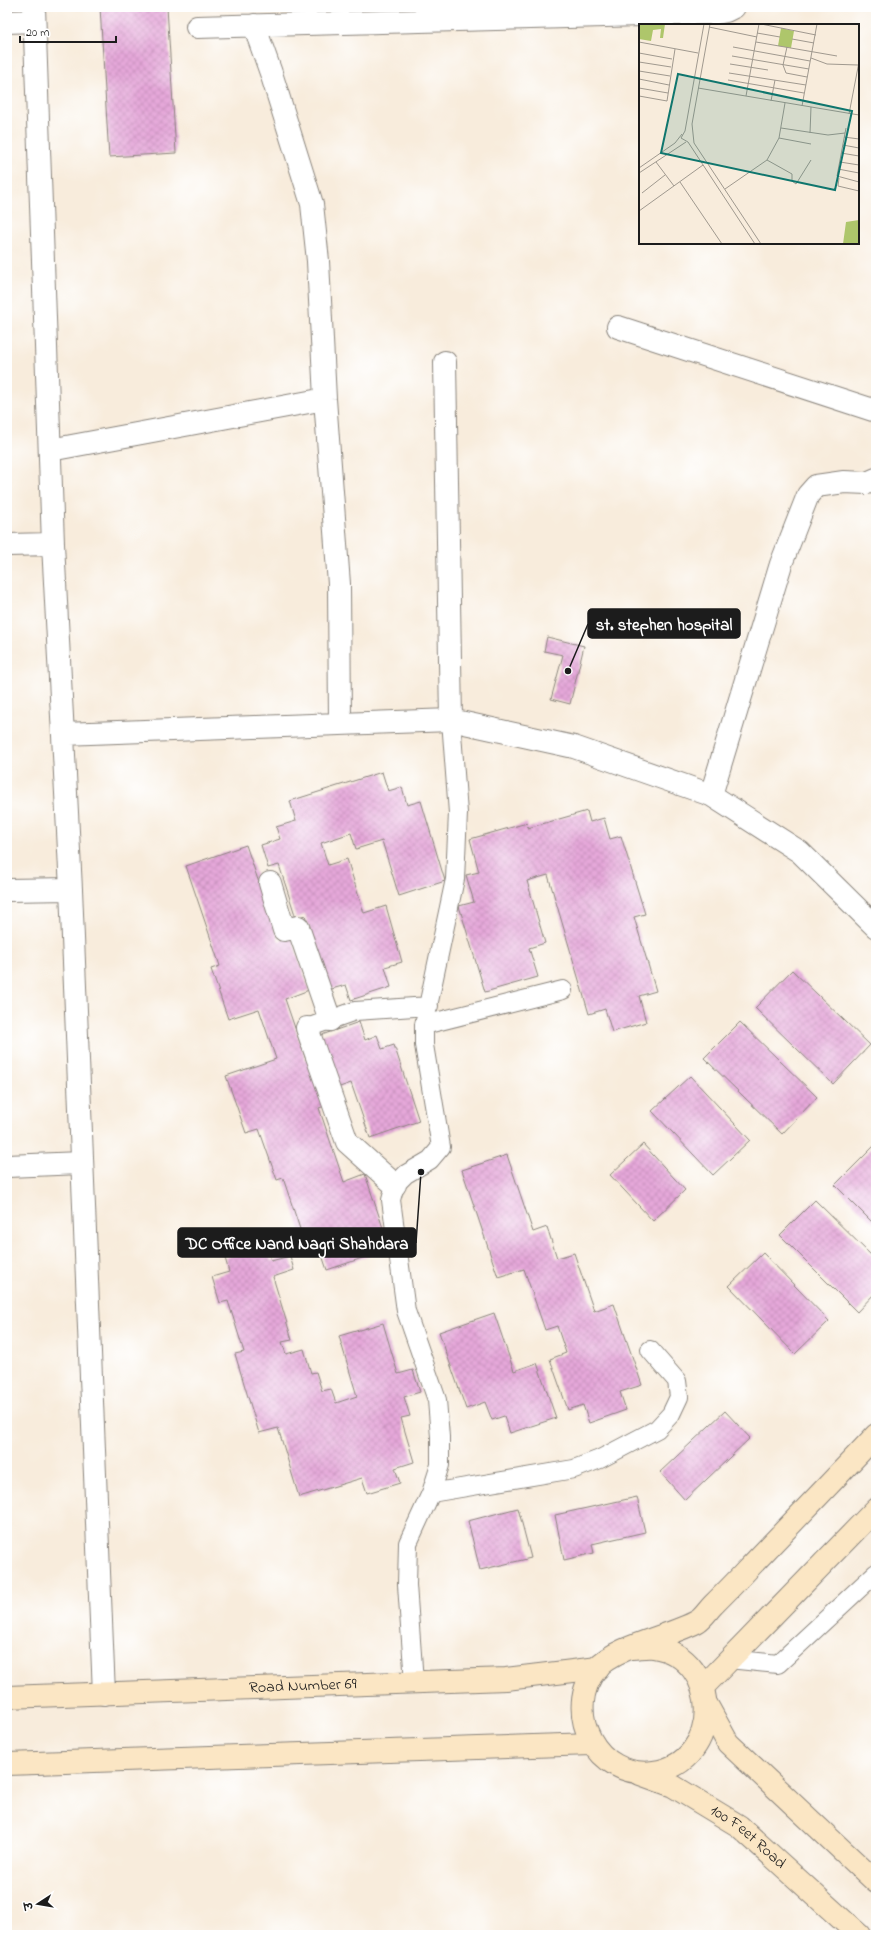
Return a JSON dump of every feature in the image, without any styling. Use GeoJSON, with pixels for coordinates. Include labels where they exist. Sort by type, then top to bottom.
{"type":"FeatureCollection","features":[{"type":"Feature","properties":{"kind":"main road"},"geometry":{"type":"LineString","coordinates":[[876,1436],[699,1620],[614,1655],[598,1668],[587,1685],[582,1704],[584,1725],[592,1744],[605,1758],[619,1767],[636,1772],[654,1772],[671,1766],[686,1756],[698,1742],[705,1724],[705,1696],[730,1659],[876,1509]]}},
{"type":"Feature","properties":{"kind":"main road"},"geometry":{"type":"LineString","coordinates":[[632,1648],[654,1647],[675,1655],[691,1668],[728,1743],[876,1882]]}},
{"type":"Feature","properties":{"kind":"main road","name":"Road Number 69"},"geometry":{"type":"LineString","coordinates":[[7,1697],[506,1679],[598,1668]]}},
{"type":"Feature","properties":{"kind":"main road"},"geometry":{"type":"LineString","coordinates":[[7,1764],[592,1744]]}},
{"type":"Feature","properties":{"kind":"main road","name":"100 Feet Road"},"geometry":{"type":"LineString","coordinates":[[619,1767],[673,1786],[739,1826],[859,1935]]}},
{"type":"Feature","properties":{"kind":"street"},"geometry":{"type":"LineString","coordinates":[[197,27],[254,25],[291,16],[655,10],[716,13],[726,12],[734,7]]}},
{"type":"Feature","properties":{"kind":"street"},"geometry":{"type":"LineString","coordinates":[[7,22],[34,14],[53,544],[71,889],[81,1163],[104,1694]]}},
{"type":"Feature","properties":{"kind":"street"},"geometry":{"type":"LineString","coordinates":[[254,25],[271,73],[312,204],[318,261],[325,399],[339,584],[340,724]]}},
{"type":"Feature","properties":{"kind":"street"},"geometry":{"type":"LineString","coordinates":[[618,327],[876,411]]}},
{"type":"Feature","properties":{"kind":"street"},"geometry":{"type":"LineString","coordinates":[[445,362],[451,720]]}},
{"type":"Feature","properties":{"kind":"street"},"geometry":{"type":"LineString","coordinates":[[50,450],[325,399]]}},
{"type":"Feature","properties":{"kind":"street"},"geometry":{"type":"LineString","coordinates":[[711,795],[781,564],[808,495],[816,486],[844,482],[867,483],[876,479]]}},
{"type":"Feature","properties":{"kind":"street"},"geometry":{"type":"LineString","coordinates":[[7,545],[53,544]]}},
{"type":"Feature","properties":{"kind":"street"},"geometry":{"type":"LineString","coordinates":[[63,734],[451,720],[574,747],[711,795],[800,852],[876,927]]}},
{"type":"Feature","properties":{"kind":"street"},"geometry":{"type":"LineString","coordinates":[[270,884],[284,930],[298,926],[330,1020]]}},
{"type":"Feature","properties":{"kind":"street"},"geometry":{"type":"LineString","coordinates":[[7,890],[71,889]]}},
{"type":"Feature","properties":{"kind":"street"},"geometry":{"type":"LineString","coordinates":[[307,1028],[347,1142],[395,1185]]}},
{"type":"Feature","properties":{"kind":"street"},"geometry":{"type":"LineString","coordinates":[[7,1166],[81,1163]]}},
{"type":"Feature","properties":{"kind":"lane"},"geometry":{"type":"LineString","coordinates":[[414,1682],[407,1584],[408,1543],[431,1493],[440,1465],[440,1437],[437,1400],[406,1311],[391,1200],[395,1185],[406,1174],[430,1160],[441,1147],[424,1046],[424,1025],[455,879],[458,813],[451,720]]}},
{"type":"Feature","properties":{"kind":"lane"},"geometry":{"type":"LineString","coordinates":[[424,1025],[563,990]]}},
{"type":"Feature","properties":{"kind":"lane"},"geometry":{"type":"LineString","coordinates":[[307,1028],[355,1011],[429,1006]]}},
{"type":"Feature","properties":{"kind":"lane"},"geometry":{"type":"LineString","coordinates":[[431,1493],[574,1469],[600,1459],[657,1429],[672,1414],[679,1397],[676,1381],[650,1350]]}},
{"type":"Feature","properties":{"kind":"lane"},"geometry":{"type":"LineString","coordinates":[[730,1659],[778,1664],[876,1573]]}},
{"type":"Feature","properties":{"kind":"building"},"geometry":{"type":"Polygon","coordinates":[[[100,7],[167,7],[176,153],[109,157],[100,7]]]}},
{"type":"Feature","properties":{"kind":"building"},"geometry":{"type":"Polygon","coordinates":[[[547,637],[584,646],[570,704],[551,699],[563,655],[544,651],[547,637]]]}},
{"type":"Feature","properties":{"kind":"building"},"geometry":{"type":"Polygon","coordinates":[[[382,772],[388,791],[402,787],[407,805],[421,801],[445,881],[399,896],[382,841],[356,849],[351,833],[321,843],[328,865],[347,859],[364,913],[386,906],[402,962],[385,967],[391,987],[351,1000],[346,985],[328,990],[305,915],[296,918],[279,865],[268,868],[261,845],[280,839],[276,827],[296,821],[290,801],[382,772]]]}},
{"type":"Feature","properties":{"kind":"building"},"geometry":{"type":"Polygon","coordinates":[[[587,811],[590,822],[604,818],[610,839],[621,836],[645,914],[634,917],[656,991],[639,996],[646,1022],[612,1032],[605,1009],[589,1014],[548,875],[527,881],[545,943],[529,948],[538,977],[485,992],[459,906],[474,902],[466,875],[479,872],[470,839],[527,823],[528,828],[587,811]]]}},
{"type":"Feature","properties":{"kind":"building"},"geometry":{"type":"Polygon","coordinates":[[[246,845],[279,941],[291,936],[309,990],[285,999],[306,1060],[314,1057],[330,1104],[319,1108],[344,1182],[365,1174],[383,1228],[370,1233],[377,1253],[327,1270],[315,1234],[303,1238],[283,1178],[277,1180],[259,1129],[246,1133],[226,1076],[276,1059],[259,1009],[228,1019],[211,969],[220,966],[186,866],[246,845]]]}},
{"type":"Feature","properties":{"kind":"building"},"geometry":{"type":"Polygon","coordinates":[[[792,970],[870,1045],[833,1084],[755,1008],[792,970]]]}},
{"type":"Feature","properties":{"kind":"building"},"geometry":{"type":"Polygon","coordinates":[[[359,1022],[365,1040],[377,1035],[382,1049],[394,1045],[419,1121],[370,1138],[351,1083],[334,1089],[316,1037],[359,1022]]]}},
{"type":"Feature","properties":{"kind":"building"},"geometry":{"type":"Polygon","coordinates":[[[740,1022],[817,1097],[782,1134],[704,1058],[740,1022]]]}},
{"type":"Feature","properties":{"kind":"building"},"geometry":{"type":"Polygon","coordinates":[[[690,1076],[750,1140],[713,1175],[652,1111],[690,1076]]]}},
{"type":"Feature","properties":{"kind":"building"},"geometry":{"type":"Polygon","coordinates":[[[643,1144],[685,1190],[653,1221],[610,1175],[643,1144]]]}},
{"type":"Feature","properties":{"kind":"building"},"geometry":{"type":"Polygon","coordinates":[[[874,1146],[876,1149],[876,1226],[835,1185],[874,1146]]]}},
{"type":"Feature","properties":{"kind":"building"},"geometry":{"type":"Polygon","coordinates":[[[507,1155],[533,1232],[547,1227],[557,1258],[574,1253],[594,1311],[614,1304],[642,1385],[620,1392],[626,1410],[589,1423],[583,1405],[568,1410],[550,1359],[566,1353],[557,1326],[545,1330],[524,1269],[498,1277],[462,1170],[507,1155]]]}},
{"type":"Feature","properties":{"kind":"building"},"geometry":{"type":"Polygon","coordinates":[[[815,1200],[876,1260],[876,1292],[857,1312],[780,1235],[815,1200]]]}},
{"type":"Feature","properties":{"kind":"building"},"geometry":{"type":"Polygon","coordinates":[[[266,1245],[271,1261],[290,1256],[294,1270],[273,1277],[292,1340],[282,1342],[286,1354],[304,1349],[311,1373],[316,1372],[322,1391],[331,1389],[336,1403],[357,1396],[339,1336],[383,1323],[398,1374],[413,1370],[420,1392],[404,1397],[410,1416],[401,1418],[414,1462],[395,1468],[400,1483],[367,1493],[362,1478],[299,1497],[278,1428],[259,1433],[235,1354],[244,1352],[228,1301],[220,1303],[212,1277],[229,1272],[225,1258],[266,1245]]]}},
{"type":"Feature","properties":{"kind":"building"},"geometry":{"type":"Polygon","coordinates":[[[763,1253],[829,1321],[795,1354],[729,1286],[763,1253]]]}},
{"type":"Feature","properties":{"kind":"building"},"geometry":{"type":"Polygon","coordinates":[[[494,1313],[514,1371],[537,1363],[556,1418],[510,1433],[504,1416],[492,1420],[485,1402],[466,1409],[439,1332],[494,1313]]]}},
{"type":"Feature","properties":{"kind":"building"},"geometry":{"type":"Polygon","coordinates":[[[725,1411],[750,1438],[685,1500],[660,1472],[725,1411]]]}},
{"type":"Feature","properties":{"kind":"building"},"geometry":{"type":"Polygon","coordinates":[[[637,1497],[645,1532],[592,1544],[594,1553],[564,1560],[555,1515],[637,1497]]]}},
{"type":"Feature","properties":{"kind":"building"},"geometry":{"type":"Polygon","coordinates":[[[518,1508],[531,1558],[480,1570],[468,1521],[518,1508]]]}},
{"type":"Feature","properties":{"kind":"place","name":"st. stephen hospital"},"geometry":{"type":"Point","coordinates":[568,671]}},
{"type":"Feature","properties":{"kind":"place","name":"DC Office Nand Nagri Shahdara"},"geometry":{"type":"Point","coordinates":[421,1172]}}]}
